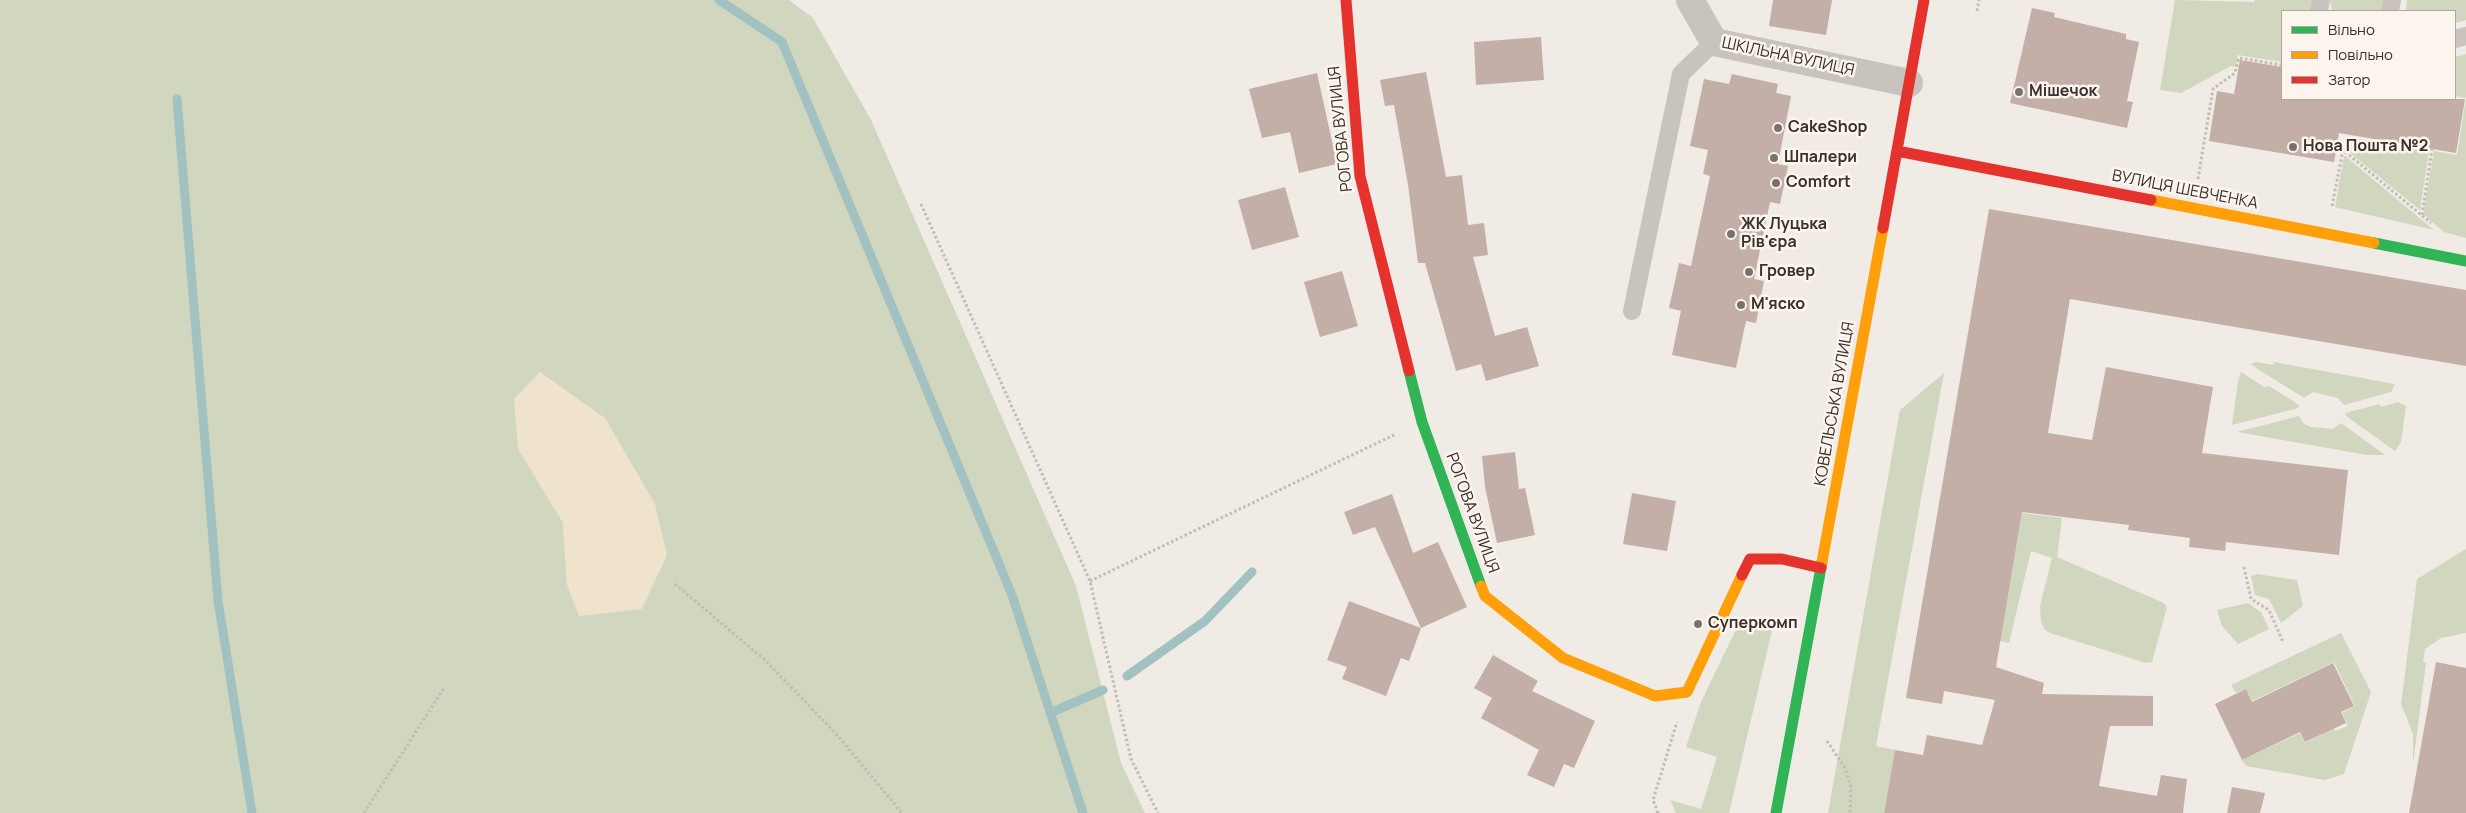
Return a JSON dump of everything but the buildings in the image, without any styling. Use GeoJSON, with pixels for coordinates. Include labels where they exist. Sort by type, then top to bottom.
{"type":"FeatureCollection","features":[{"type":"Feature","properties":{"kind":"street","name":"РОГОВА ВУЛИЦЯ"},"geometry":{"type":"LineString","coordinates":[[1346,0],[1360,176],[1422,422],[1485,596],[1563,658],[1655,696],[1687,692]]}},
{"type":"Feature","properties":{"kind":"street","name":"ШКІЛЬНА ВУЛИЦЯ"},"geometry":{"type":"LineString","coordinates":[[1690,0],[1714,42],[1909,83]]}},
{"type":"Feature","properties":{"kind":"street","name":"КОВЕЛЬСЬКА ВУЛИЦЯ"},"geometry":{"type":"LineString","coordinates":[[1776,813],[1924,0]]}},
{"type":"Feature","properties":{"kind":"street","name":"ВУЛИЦЯ ШЕВЧЕНКА"},"geometry":{"type":"LineString","coordinates":[[1897,151],[2466,261]]}},
{"type":"Feature","properties":{"kind":"street"},"geometry":{"type":"LineString","coordinates":[[1687,692],[1750,559],[1782,559],[1821,568]]}},
{"type":"Feature","properties":{"kind":"lane"},"geometry":{"type":"LineString","coordinates":[[1632,311],[1682,74],[1714,42]]}},
{"type":"Feature","properties":{"kind":"path"},"geometry":{"type":"LineString","coordinates":[[1977,11],[1979,0]]}},
{"type":"Feature","properties":{"kind":"path"},"geometry":{"type":"LineString","coordinates":[[2198,179],[2213,88],[2235,73],[2239,58],[2281,65]]}},
{"type":"Feature","properties":{"kind":"path"},"geometry":{"type":"LineString","coordinates":[[2422,215],[2432,149]]}},
{"type":"Feature","properties":{"kind":"path"},"geometry":{"type":"LineString","coordinates":[[2332,209],[2343,150],[2434,226]]}},
{"type":"Feature","properties":{"kind":"path"},"geometry":{"type":"LineString","coordinates":[[921,204],[1090,580],[1132,759],[1158,813]]}},
{"type":"Feature","properties":{"kind":"path"},"geometry":{"type":"LineString","coordinates":[[1090,580],[1422,422]]}},
{"type":"Feature","properties":{"kind":"path"},"geometry":{"type":"LineString","coordinates":[[2244,567],[2251,599],[2269,610],[2283,642]]}},
{"type":"Feature","properties":{"kind":"path"},"geometry":{"type":"LineString","coordinates":[[675,584],[765,660],[838,736],[902,813]]}},
{"type":"Feature","properties":{"kind":"path"},"geometry":{"type":"LineString","coordinates":[[364,813],[444,688]]}},
{"type":"Feature","properties":{"kind":"path"},"geometry":{"type":"LineString","coordinates":[[1658,813],[1653,800],[1687,692]]}},
{"type":"Feature","properties":{"kind":"path"},"geometry":{"type":"LineString","coordinates":[[1827,741],[1845,768],[1850,787],[1850,813]]}},
{"type":"Feature","properties":{"kind":"green space"},"geometry":{"type":"Polygon","coordinates":[[[0,0],[789,0],[813,18],[871,120],[1076,586],[1121,763],[1145,813],[0,813],[0,0]],[[563,523],[567,584],[579,615],[563,523]]]}},
{"type":"Feature","properties":{"kind":"green space"},"geometry":{"type":"Polygon","coordinates":[[[2175,0],[2255,2],[2255,0],[2314,0],[2313,10],[2281,10],[2281,62],[2238,55],[2236,67],[2231,66],[2181,93],[2160,90],[2175,0]]]}},
{"type":"Feature","properties":{"kind":"green space"},"geometry":{"type":"Polygon","coordinates":[[[2330,0],[2383,0],[2381,10],[2332,10],[2330,0]]]}},
{"type":"Feature","properties":{"kind":"green space"},"geometry":{"type":"Polygon","coordinates":[[[2407,0],[2466,0],[2466,20],[2456,23],[2456,10],[2406,10],[2407,0]]]}},
{"type":"Feature","properties":{"kind":"green space"},"geometry":{"type":"Polygon","coordinates":[[[2466,54],[2466,98],[2456,96],[2456,57],[2466,54]]]}},
{"type":"Feature","properties":{"kind":"green space"},"geometry":{"type":"Polygon","coordinates":[[[2466,99],[2466,238],[2444,232],[2423,214],[2434,151],[2457,155],[2466,99]]]}},
{"type":"Feature","properties":{"kind":"green space"},"geometry":{"type":"Polygon","coordinates":[[[2352,138],[2429,151],[2420,210],[2349,152],[2352,138]]]}},
{"type":"Feature","properties":{"kind":"green space"},"geometry":{"type":"Polygon","coordinates":[[[2345,156],[2434,230],[2335,207],[2345,156]]]}},
{"type":"Feature","properties":{"kind":"green space"},"geometry":{"type":"Polygon","coordinates":[[[2257,362],[2273,365],[2274,362],[2395,384],[2391,392],[2344,405],[2338,398],[2313,392],[2304,398],[2250,364],[2257,362]]]}},
{"type":"Feature","properties":{"kind":"green space"},"geometry":{"type":"Polygon","coordinates":[[[2241,372],[2264,387],[2269,386],[2299,405],[2298,408],[2232,425],[2241,372]]]}},
{"type":"Feature","properties":{"kind":"green space"},"geometry":{"type":"Polygon","coordinates":[[[1944,373],[1876,746],[1895,750],[1884,813],[1828,813],[1900,410],[1944,373]]]}},
{"type":"Feature","properties":{"kind":"green space"},"geometry":{"type":"Polygon","coordinates":[[[2398,402],[2406,406],[2401,442],[2395,451],[2346,416],[2346,413],[2379,404],[2381,407],[2398,402]]]}},
{"type":"Feature","properties":{"kind":"green space"},"geometry":{"type":"Polygon","coordinates":[[[2299,416],[2304,424],[2311,427],[2332,429],[2341,423],[2385,455],[2367,455],[2237,432],[2299,416]]]}},
{"type":"Feature","properties":{"kind":"green space"},"geometry":{"type":"Polygon","coordinates":[[[2022,513],[2062,518],[2057,557],[2164,603],[2167,607],[2152,662],[2146,663],[2045,630],[2041,622],[2040,606],[2052,558],[2031,551],[2009,643],[2000,641],[2022,513]]]}},
{"type":"Feature","properties":{"kind":"green space"},"geometry":{"type":"Polygon","coordinates":[[[2466,549],[2466,633],[2441,638],[2425,649],[2423,662],[2426,663],[2413,764],[2413,734],[2401,704],[2417,579],[2466,549]]]}},
{"type":"Feature","properties":{"kind":"green space"},"geometry":{"type":"Polygon","coordinates":[[[2257,574],[2297,580],[2303,606],[2281,623],[2269,599],[2255,595],[2251,576],[2257,574]]]}},
{"type":"Feature","properties":{"kind":"green space"},"geometry":{"type":"Polygon","coordinates":[[[2248,603],[2261,612],[2269,629],[2238,644],[2222,626],[2217,610],[2248,603]]]}},
{"type":"Feature","properties":{"kind":"green space"},"geometry":{"type":"Polygon","coordinates":[[[1742,617],[1775,618],[1729,813],[1676,813],[1670,800],[1701,809],[1717,757],[1686,747],[1701,702],[1742,617]]]}},
{"type":"Feature","properties":{"kind":"green space"},"geometry":{"type":"Polygon","coordinates":[[[2341,633],[2371,692],[2344,774],[2325,780],[2246,766],[2242,760],[2300,733],[2305,743],[2321,735],[2316,725],[2331,723],[2335,731],[2348,726],[2342,713],[2355,706],[2334,662],[2252,701],[2246,689],[2236,693],[2231,685],[2341,633]]]}},
{"type":"Feature","properties":{"kind":"sand"},"geometry":{"type":"Polygon","coordinates":[[[540,372],[605,418],[655,504],[667,555],[642,609],[579,616],[567,584],[563,523],[518,449],[514,399],[540,372]]]}},
{"type":"Feature","properties":{"kind":"waterway"},"geometry":{"type":"LineString","coordinates":[[719,0],[782,42],[1012,595],[1083,813]]}},
{"type":"Feature","properties":{"kind":"waterway"},"geometry":{"type":"LineString","coordinates":[[177,99],[218,601],[252,813]]}},
{"type":"Feature","properties":{"kind":"waterway"},"geometry":{"type":"LineString","coordinates":[[1127,676],[1205,621],[1252,572]]}},
{"type":"Feature","properties":{"kind":"waterway"},"geometry":{"type":"LineString","coordinates":[[1050,713],[1103,690]]}},
{"type":"Feature","properties":{"kind":"traffic: fast"},"geometry":{"type":"LineString","coordinates":[[2374,243],[2466,261]]}},
{"type":"Feature","properties":{"kind":"traffic: fast"},"geometry":{"type":"LineString","coordinates":[[1409,371],[1422,422],[1481,586]]}},
{"type":"Feature","properties":{"kind":"traffic: fast"},"geometry":{"type":"LineString","coordinates":[[1776,813],[1822,562]]}},
{"type":"Feature","properties":{"kind":"traffic: slow"},"geometry":{"type":"LineString","coordinates":[[2151,200],[2374,243]]}},
{"type":"Feature","properties":{"kind":"traffic: slow"},"geometry":{"type":"LineString","coordinates":[[1822,562],[1883,228]]}},
{"type":"Feature","properties":{"kind":"traffic: slow"},"geometry":{"type":"LineString","coordinates":[[1481,586],[1485,596],[1563,658],[1655,696],[1687,692],[1742,575]]}},
{"type":"Feature","properties":{"kind":"traffic: jam"},"geometry":{"type":"LineString","coordinates":[[1346,0],[1360,176],[1409,371]]}},
{"type":"Feature","properties":{"kind":"traffic: jam"},"geometry":{"type":"LineString","coordinates":[[1883,228],[1924,0]]}},
{"type":"Feature","properties":{"kind":"traffic: jam"},"geometry":{"type":"LineString","coordinates":[[1897,151],[2151,200]]}},
{"type":"Feature","properties":{"kind":"traffic: jam"},"geometry":{"type":"LineString","coordinates":[[1742,575],[1750,559],[1782,559],[1821,568]]}},
{"type":"Feature","properties":{"kind":"place","name":"Мішечок"},"geometry":{"type":"Point","coordinates":[2019,92]}},
{"type":"Feature","properties":{"kind":"place","name":"CakeShop"},"geometry":{"type":"Point","coordinates":[1778,128]}},
{"type":"Feature","properties":{"kind":"place","name":"Нова Пошта №2"},"geometry":{"type":"Point","coordinates":[2293,147]}},
{"type":"Feature","properties":{"kind":"place","name":"Шпалери"},"geometry":{"type":"Point","coordinates":[1774,158]}},
{"type":"Feature","properties":{"kind":"place","name":"Comfort"},"geometry":{"type":"Point","coordinates":[1776,183]}},
{"type":"Feature","properties":{"kind":"place","name":"ЖК Луцька Рів'єра"},"geometry":{"type":"Point","coordinates":[1731,234]}},
{"type":"Feature","properties":{"kind":"place","name":"Гровер"},"geometry":{"type":"Point","coordinates":[1749,272]}},
{"type":"Feature","properties":{"kind":"place","name":"М'яско"},"geometry":{"type":"Point","coordinates":[1741,305]}},
{"type":"Feature","properties":{"kind":"place","name":"Суперкомп"},"geometry":{"type":"Point","coordinates":[1698,624]}}]}
